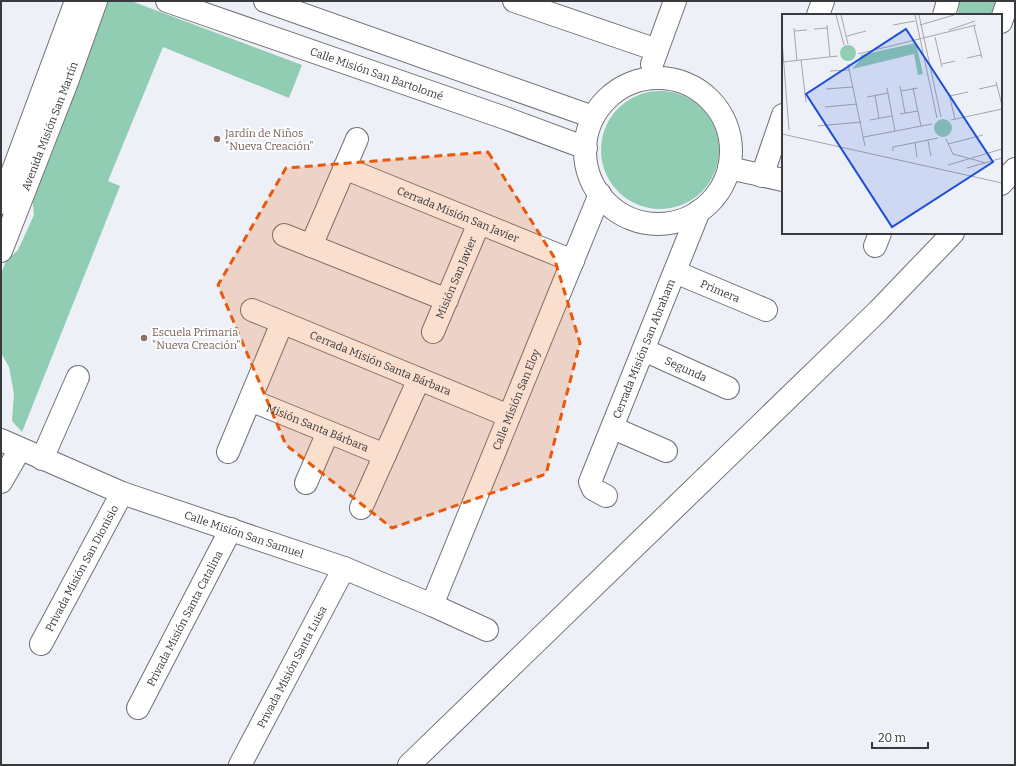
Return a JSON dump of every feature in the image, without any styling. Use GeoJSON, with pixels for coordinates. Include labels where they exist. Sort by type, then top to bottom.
{"type":"FeatureCollection","features":[{"type":"Feature","properties":{"kind":"street","name":"Avenida Misión San Martín"},"geometry":{"type":"LineString","coordinates":[[1,204],[76,1]]}},
{"type":"Feature","properties":{"kind":"street","name":"Avenida Misión San Martín"},"geometry":{"type":"LineString","coordinates":[[1,251],[67,82],[96,1]]}},
{"type":"Feature","properties":{"kind":"street","name":"Calle Misión San Bartolomé"},"geometry":{"type":"LineString","coordinates":[[168,1],[505,118],[586,148]]}},
{"type":"Feature","properties":{"kind":"street"},"geometry":{"type":"LineString","coordinates":[[265,1],[593,118]]}},
{"type":"Feature","properties":{"kind":"street"},"geometry":{"type":"LineString","coordinates":[[514,1],[657,50]]}},
{"type":"Feature","properties":{"kind":"street"},"geometry":{"type":"LineString","coordinates":[[647,78],[675,1]]}},
{"type":"Feature","properties":{"kind":"street"},"geometry":{"type":"LineString","coordinates":[[818,14],[823,1]]}},
{"type":"Feature","properties":{"kind":"street"},"geometry":{"type":"LineString","coordinates":[[944,14],[948,1]]}},
{"type":"Feature","properties":{"kind":"street"},"geometry":{"type":"LineString","coordinates":[[1002,19],[1008,1]]}},
{"type":"Feature","properties":{"kind":"street"},"geometry":{"type":"LineString","coordinates":[[647,78],[670,78],[692,85],[711,99],[724,117],[731,139],[731,162],[724,184],[710,203],[699,211],[691,216],[669,224],[646,224],[624,217],[606,203],[593,184],[586,162],[586,139],[593,118],[607,99],[625,85],[647,78]]}},
{"type":"Feature","properties":{"kind":"street"},"geometry":{"type":"LineString","coordinates":[[762,176],[782,118]]}},
{"type":"Feature","properties":{"kind":"street"},"geometry":{"type":"LineString","coordinates":[[311,246],[357,139]]}},
{"type":"Feature","properties":{"kind":"street","name":"Cerrada Misión San Javier"},"geometry":{"type":"LineString","coordinates":[[344,168],[573,261]]}},
{"type":"Feature","properties":{"kind":"street"},"geometry":{"type":"LineString","coordinates":[[729,168],[782,180]]}},
{"type":"Feature","properties":{"kind":"street"},"geometry":{"type":"LineString","coordinates":[[1002,183],[1015,169]]}},
{"type":"Feature","properties":{"kind":"street","name":"Calle Misión San Eloy"},"geometry":{"type":"LineString","coordinates":[[432,605],[600,194]]}},
{"type":"Feature","properties":{"kind":"street","name":"Cerrada Misión San Abraham"},"geometry":{"type":"LineString","coordinates":[[598,491],[590,482],[699,211]]}},
{"type":"Feature","properties":{"kind":"street","name":"Misión San Javier"},"geometry":{"type":"LineString","coordinates":[[433,332],[479,223]]}},
{"type":"Feature","properties":{"kind":"street"},"geometry":{"type":"LineString","coordinates":[[410,765],[878,311],[952,234]]}},
{"type":"Feature","properties":{"kind":"street"},"geometry":{"type":"LineString","coordinates":[[284,235],[447,300]]}},
{"type":"Feature","properties":{"kind":"street","name":"Primera"},"geometry":{"type":"LineString","coordinates":[[675,272],[766,310]]}},
{"type":"Feature","properties":{"kind":"street","name":"Cerrada Misión Santa Bárbara"},"geometry":{"type":"LineString","coordinates":[[252,310],[509,416]]}},
{"type":"Feature","properties":{"kind":"street"},"geometry":{"type":"LineString","coordinates":[[228,452],[282,323]]}},
{"type":"Feature","properties":{"kind":"street","name":"Segunda"},"geometry":{"type":"LineString","coordinates":[[644,350],[728,388]]}},
{"type":"Feature","properties":{"kind":"street"},"geometry":{"type":"LineString","coordinates":[[42,459],[78,377]]}},
{"type":"Feature","properties":{"kind":"street"},"geometry":{"type":"LineString","coordinates":[[361,508],[419,379]]}},
{"type":"Feature","properties":{"kind":"street","name":"Misión Santa Bárbara"},"geometry":{"type":"LineString","coordinates":[[250,400],[385,455]]}},
{"type":"Feature","properties":{"kind":"street"},"geometry":{"type":"LineString","coordinates":[[613,428],[666,451]]}},
{"type":"Feature","properties":{"kind":"street"},"geometry":{"type":"LineString","coordinates":[[306,483],[328,432]]}},
{"type":"Feature","properties":{"kind":"street"},"geometry":{"type":"LineString","coordinates":[[1,482],[10,444]]}},
{"type":"Feature","properties":{"kind":"street","name":"Calle Misión San Samuel"},"geometry":{"type":"LineString","coordinates":[[10,444],[122,493],[344,568],[487,630]]}},
{"type":"Feature","properties":{"kind":"street","name":"Privada Misión San Dionisio"},"geometry":{"type":"LineString","coordinates":[[41,644],[122,493]]}},
{"type":"Feature","properties":{"kind":"street","name":"Privada Misión Santa Catalina"},"geometry":{"type":"LineString","coordinates":[[138,708],[232,529]]}},
{"type":"Feature","properties":{"kind":"street","name":"Privada Misión Santa Luisa"},"geometry":{"type":"LineString","coordinates":[[240,765],[344,568]]}},
{"type":"Feature","properties":{"kind":"highlighted area"},"geometry":{"type":"Polygon","coordinates":[[[488,152],[554,257],[580,343],[546,474],[392,528],[286,445],[218,285],[286,168],[488,152]]]}},
{"type":"Feature","properties":{"kind":"green space"},"geometry":{"type":"Polygon","coordinates":[[[106,1],[131,1],[302,65],[289,98],[163,47],[108,181],[120,186],[22,432],[12,421],[14,394],[9,367],[1,353],[1,274],[6,261],[18,250],[34,215],[32,196],[106,1]]]}},
{"type":"Feature","properties":{"kind":"green space"},"geometry":{"type":"Polygon","coordinates":[[[959,1],[999,1],[995,14],[958,13],[959,1]]]}},
{"type":"Feature","properties":{"kind":"green space"},"geometry":{"type":"Polygon","coordinates":[[[660,91],[683,95],[702,108],[715,127],[719,150],[715,173],[702,192],[683,205],[660,209],[637,205],[618,192],[605,173],[601,150],[605,127],[618,108],[637,95],[660,91]]]}},
{"type":"Feature","properties":{"kind":"place","name":"Jardín de Niños \"Nueva Creación\""},"geometry":{"type":"Point","coordinates":[217,139]}},
{"type":"Feature","properties":{"kind":"place","name":"Escuela Primaria \"Nueva Creación\""},"geometry":{"type":"Point","coordinates":[144,338]}}]}
